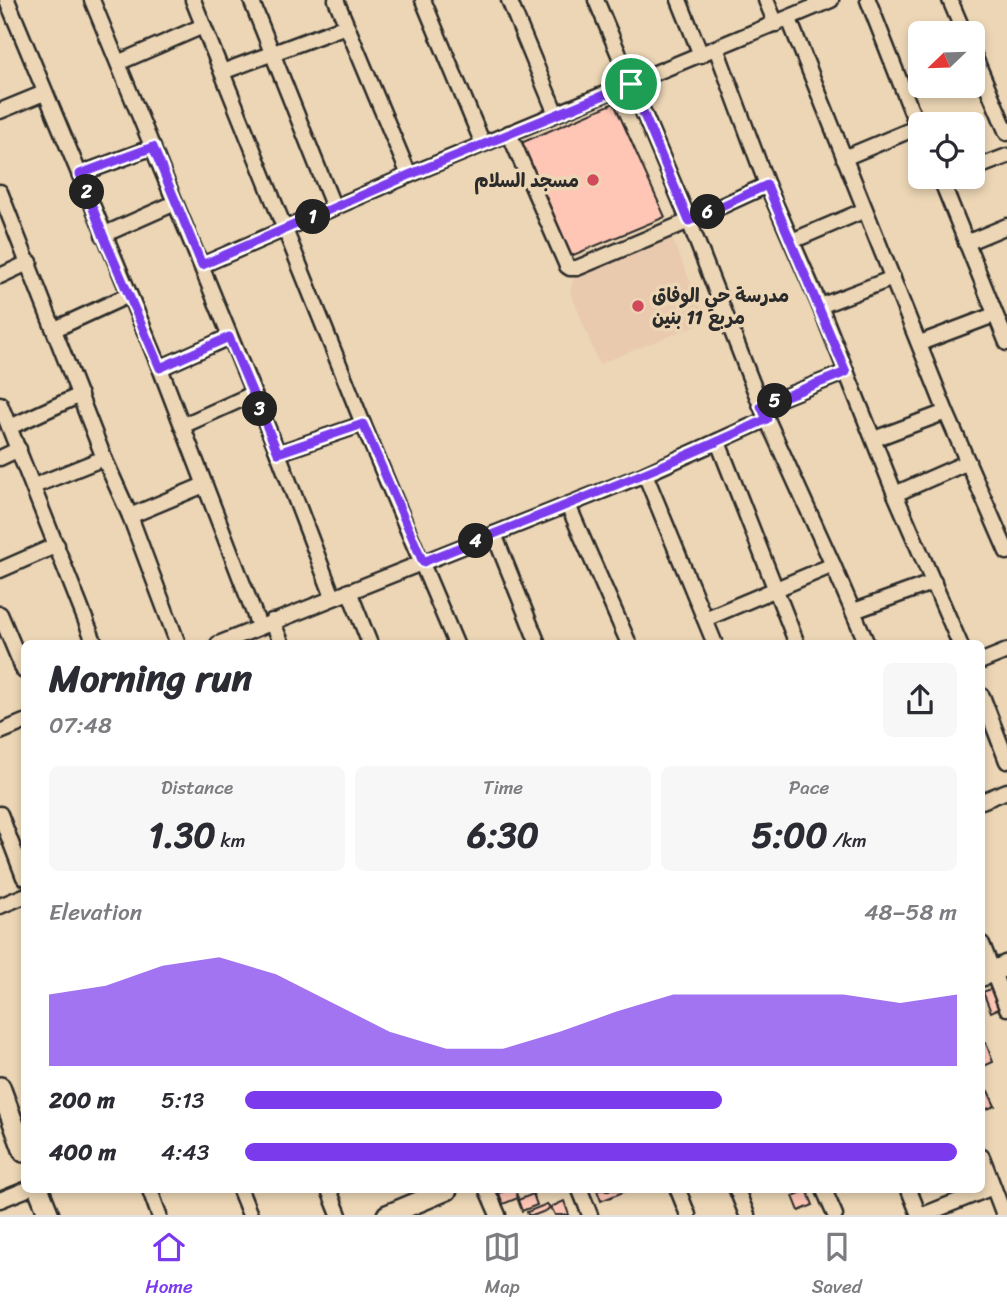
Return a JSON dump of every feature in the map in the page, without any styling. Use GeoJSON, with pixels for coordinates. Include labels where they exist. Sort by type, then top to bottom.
{"type":"FeatureCollection","features":[{"type":"Feature","properties":{"kind":"street"},"geometry":{"type":"LineString","coordinates":[[7,0],[160,368],[204,485],[265,624],[279,640]]}},
{"type":"Feature","properties":{"kind":"street"},"geometry":{"type":"LineString","coordinates":[[93,0],[278,453],[333,597]]}},
{"type":"Feature","properties":{"kind":"street"},"geometry":{"type":"LineString","coordinates":[[193,0],[363,424],[454,640]]}},
{"type":"Feature","properties":{"kind":"street"},"geometry":{"type":"LineString","coordinates":[[251,0],[334,208]]}},
{"type":"Feature","properties":{"kind":"street"},"geometry":{"type":"LineString","coordinates":[[336,0],[409,175]]}},
{"type":"Feature","properties":{"kind":"street"},"geometry":{"type":"LineString","coordinates":[[423,0],[483,144]]}},
{"type":"Feature","properties":{"kind":"street"},"geometry":{"type":"LineString","coordinates":[[509,0],[555,114]]}},
{"type":"Feature","properties":{"kind":"street"},"geometry":{"type":"LineString","coordinates":[[596,0],[689,221],[764,413],[865,640]]}},
{"type":"Feature","properties":{"kind":"street"},"geometry":{"type":"LineString","coordinates":[[679,0],[701,55]]}},
{"type":"Feature","properties":{"kind":"street"},"geometry":{"type":"LineString","coordinates":[[766,0],[782,21],[844,158],[946,412],[1007,552]]}},
{"type":"Feature","properties":{"kind":"street"},"geometry":{"type":"LineString","coordinates":[[202,265],[409,175],[831,0]]}},
{"type":"Feature","properties":{"kind":"street"},"geometry":{"type":"LineString","coordinates":[[868,0],[912,112]]}},
{"type":"Feature","properties":{"kind":"street"},"geometry":{"type":"LineString","coordinates":[[950,0],[959,21]]}},
{"type":"Feature","properties":{"kind":"street"},"geometry":{"type":"LineString","coordinates":[[120,62],[204,26]]}},
{"type":"Feature","properties":{"kind":"street"},"geometry":{"type":"LineString","coordinates":[[222,72],[346,26]]}},
{"type":"Feature","properties":{"kind":"street"},"geometry":{"type":"LineString","coordinates":[[716,48],[767,185],[958,640]]}},
{"type":"Feature","properties":{"kind":"street"},"geometry":{"type":"LineString","coordinates":[[985,81],[1007,132]]}},
{"type":"Feature","properties":{"kind":"street"},"geometry":{"type":"LineString","coordinates":[[0,111],[44,93]]}},
{"type":"Feature","properties":{"kind":"street"},"geometry":{"type":"LineString","coordinates":[[509,133],[570,268],[577,268],[689,221],[767,185]]}},
{"type":"Feature","properties":{"kind":"street"},"geometry":{"type":"LineString","coordinates":[[844,158],[908,134]]}},
{"type":"Feature","properties":{"kind":"street"},"geometry":{"type":"LineString","coordinates":[[80,174],[153,147]]}},
{"type":"Feature","properties":{"kind":"street"},"geometry":{"type":"LineString","coordinates":[[985,164],[1007,156]]}},
{"type":"Feature","properties":{"kind":"street"},"geometry":{"type":"LineString","coordinates":[[949,189],[966,243],[1007,343]]}},
{"type":"Feature","properties":{"kind":"street"},"geometry":{"type":"LineString","coordinates":[[0,192],[30,262],[176,640]]}},
{"type":"Feature","properties":{"kind":"street"},"geometry":{"type":"LineString","coordinates":[[103,235],[175,203]]}},
{"type":"Feature","properties":{"kind":"street"},"geometry":{"type":"LineString","coordinates":[[792,241],[865,210]]}},
{"type":"Feature","properties":{"kind":"street"},"geometry":{"type":"LineString","coordinates":[[966,243],[1007,226]]}},
{"type":"Feature","properties":{"kind":"street"},"geometry":{"type":"LineString","coordinates":[[0,276],[30,262]]}},
{"type":"Feature","properties":{"kind":"street"},"geometry":{"type":"LineString","coordinates":[[820,306],[893,278]]}},
{"type":"Feature","properties":{"kind":"street"},"geometry":{"type":"LineString","coordinates":[[55,330],[129,295]]}},
{"type":"Feature","properties":{"kind":"street"},"geometry":{"type":"LineString","coordinates":[[920,343],[994,315]]}},
{"type":"Feature","properties":{"kind":"street"},"geometry":{"type":"LineString","coordinates":[[160,368],[229,337]]}},
{"type":"Feature","properties":{"kind":"street"},"geometry":{"type":"LineString","coordinates":[[227,640],[645,474],[718,442],[764,413],[846,372]]}},
{"type":"Feature","properties":{"kind":"street"},"geometry":{"type":"LineString","coordinates":[[182,426],[253,394]]}},
{"type":"Feature","properties":{"kind":"street"},"geometry":{"type":"LineString","coordinates":[[10,427],[80,396]]}},
{"type":"Feature","properties":{"kind":"street"},"geometry":{"type":"LineString","coordinates":[[0,404],[93,640]]}},
{"type":"Feature","properties":{"kind":"street"},"geometry":{"type":"LineString","coordinates":[[873,439],[946,412]]}},
{"type":"Feature","properties":{"kind":"street"},"geometry":{"type":"LineString","coordinates":[[278,453],[363,424]]}},
{"type":"Feature","properties":{"kind":"street"},"geometry":{"type":"LineString","coordinates":[[718,442],[795,640]]}},
{"type":"Feature","properties":{"kind":"street"},"geometry":{"type":"LineString","coordinates":[[0,458],[19,449]]}},
{"type":"Feature","properties":{"kind":"street"},"geometry":{"type":"LineString","coordinates":[[34,486],[104,458]]}},
{"type":"Feature","properties":{"kind":"street"},"geometry":{"type":"LineString","coordinates":[[895,494],[968,462]]}},
{"type":"Feature","properties":{"kind":"street"},"geometry":{"type":"LineString","coordinates":[[645,474],[713,640]]}},
{"type":"Feature","properties":{"kind":"street"},"geometry":{"type":"LineString","coordinates":[[130,516],[204,485]]}},
{"type":"Feature","properties":{"kind":"street"},"geometry":{"type":"LineString","coordinates":[[569,505],[627,640]]}},
{"type":"Feature","properties":{"kind":"street"},"geometry":{"type":"LineString","coordinates":[[494,534],[536,640]]}},
{"type":"Feature","properties":{"kind":"street"},"geometry":{"type":"LineString","coordinates":[[0,570],[57,545]]}},
{"type":"Feature","properties":{"kind":"street"},"geometry":{"type":"LineString","coordinates":[[705,619],[834,565]]}},
{"type":"Feature","properties":{"kind":"street"},"geometry":{"type":"LineString","coordinates":[[854,611],[934,582]]}},
{"type":"Feature","properties":{"kind":"street"},"geometry":{"type":"LineString","coordinates":[[349,591],[368,640]]}},
{"type":"Feature","properties":{"kind":"street"},"geometry":{"type":"LineString","coordinates":[[0,614],[21,664]]}},
{"type":"Feature","properties":{"kind":"street"},"geometry":{"type":"LineString","coordinates":[[985,660],[1007,651]]}},
{"type":"Feature","properties":{"kind":"street"},"geometry":{"type":"LineString","coordinates":[[985,701],[1001,729],[1007,761]]}},
{"type":"Feature","properties":{"kind":"street"},"geometry":{"type":"LineString","coordinates":[[0,732],[21,723]]}},
{"type":"Feature","properties":{"kind":"street"},"geometry":{"type":"LineString","coordinates":[[985,800],[1007,790]]}},
{"type":"Feature","properties":{"kind":"street"},"geometry":{"type":"LineString","coordinates":[[0,814],[21,869]]}},
{"type":"Feature","properties":{"kind":"street"},"geometry":{"type":"LineString","coordinates":[[0,906],[21,897]]}},
{"type":"Feature","properties":{"kind":"street"},"geometry":{"type":"LineString","coordinates":[[985,951],[1007,1008]]}},
{"type":"Feature","properties":{"kind":"street"},"geometry":{"type":"LineString","coordinates":[[0,1087],[21,1140]]}},
{"type":"Feature","properties":{"kind":"street"},"geometry":{"type":"LineString","coordinates":[[985,1165],[1004,1215]]}},
{"type":"Feature","properties":{"kind":"street"},"geometry":{"type":"LineString","coordinates":[[985,1190],[993,1187]]}},
{"type":"Feature","properties":{"kind":"street"},"geometry":{"type":"LineString","coordinates":[[0,1200],[21,1191]]}},
{"type":"Feature","properties":{"kind":"street"},"geometry":{"type":"LineString","coordinates":[[40,1193],[50,1215]]}},
{"type":"Feature","properties":{"kind":"street"},"geometry":{"type":"LineString","coordinates":[[150,1193],[159,1215]]}},
{"type":"Feature","properties":{"kind":"street"},"geometry":{"type":"LineString","coordinates":[[241,1193],[250,1215]]}},
{"type":"Feature","properties":{"kind":"street"},"geometry":{"type":"LineString","coordinates":[[330,1193],[339,1215]]}},
{"type":"Feature","properties":{"kind":"street"},"geometry":{"type":"LineString","coordinates":[[387,1215],[439,1193]]}},
{"type":"Feature","properties":{"kind":"street"},"geometry":{"type":"LineString","coordinates":[[488,1193],[498,1215]]}},
{"type":"Feature","properties":{"kind":"street"},"geometry":{"type":"LineString","coordinates":[[581,1193],[590,1215]]}},
{"type":"Feature","properties":{"kind":"street"},"geometry":{"type":"LineString","coordinates":[[679,1193],[688,1215]]}},
{"type":"Feature","properties":{"kind":"street"},"geometry":{"type":"LineString","coordinates":[[738,1193],[747,1215]]}},
{"type":"Feature","properties":{"kind":"street"},"geometry":{"type":"LineString","coordinates":[[825,1193],[835,1215]]}},
{"type":"Feature","properties":{"kind":"street"},"geometry":{"type":"LineString","coordinates":[[910,1193],[921,1215],[978,1193]]}},
{"type":"Feature","properties":{"kind":"shaded area","name":"مدرسة حي الوفاق مربع 11 بنين"},"geometry":{"type":"Polygon","coordinates":[[[671,236],[707,321],[599,364],[570,291],[575,274],[671,236]]]}},
{"type":"Feature","properties":{"kind":"building","name":"مسجد السلام"},"geometry":{"type":"Polygon","coordinates":[[[614,103],[665,217],[571,256],[521,143],[614,103]]]}},
{"type":"Feature","properties":{"kind":"building"},"geometry":{"type":"Polygon","coordinates":[[[993,988],[1000,1008],[991,1012],[985,991],[993,988]]]}},
{"type":"Feature","properties":{"kind":"building"},"geometry":{"type":"Polygon","coordinates":[[[985,1044],[993,1062],[985,1066],[985,1044]]]}},
{"type":"Feature","properties":{"kind":"building"},"geometry":{"type":"Polygon","coordinates":[[[988,1091],[995,1106],[985,1110],[985,1092],[988,1091]]]}},
{"type":"Feature","properties":{"kind":"building"},"geometry":{"type":"Polygon","coordinates":[[[499,1193],[516,1193],[518,1198],[503,1204],[499,1193]]]}},
{"type":"Feature","properties":{"kind":"building"},"geometry":{"type":"Polygon","coordinates":[[[598,1193],[621,1193],[601,1201],[598,1193]]]}},
{"type":"Feature","properties":{"kind":"building"},"geometry":{"type":"Polygon","coordinates":[[[808,1193],[813,1205],[799,1211],[793,1196],[808,1193]]]}},
{"type":"Feature","properties":{"kind":"building"},"geometry":{"type":"Polygon","coordinates":[[[533,1194],[537,1205],[522,1211],[518,1200],[533,1194]]]}},
{"type":"Feature","properties":{"kind":"building"},"geometry":{"type":"Polygon","coordinates":[[[564,1201],[569,1215],[555,1215],[551,1207],[564,1201]]]}},
{"type":"Feature","properties":{"kind":"building"},"geometry":{"type":"Polygon","coordinates":[[[547,1204],[550,1209],[528,1215],[527,1212],[547,1204]]]}},
{"type":"Feature","properties":{"kind":"place","name":"مسجد السلام"},"geometry":{"type":"Point","coordinates":[593,180]}},
{"type":"Feature","properties":{"kind":"place","name":"مدرسة حي الوفاق مربع 11 بنين"},"geometry":{"type":"Point","coordinates":[638,306]}},
{"type":"Feature","properties":{"kind":"route"},"geometry":{"type":"LineString","coordinates":[[631,84],[689,221],[767,185],[846,372],[761,406],[767,419],[718,442],[569,505],[423,562],[363,424],[278,453],[229,337],[160,368],[80,174],[153,147],[202,265],[409,175],[631,84]]}}]}
